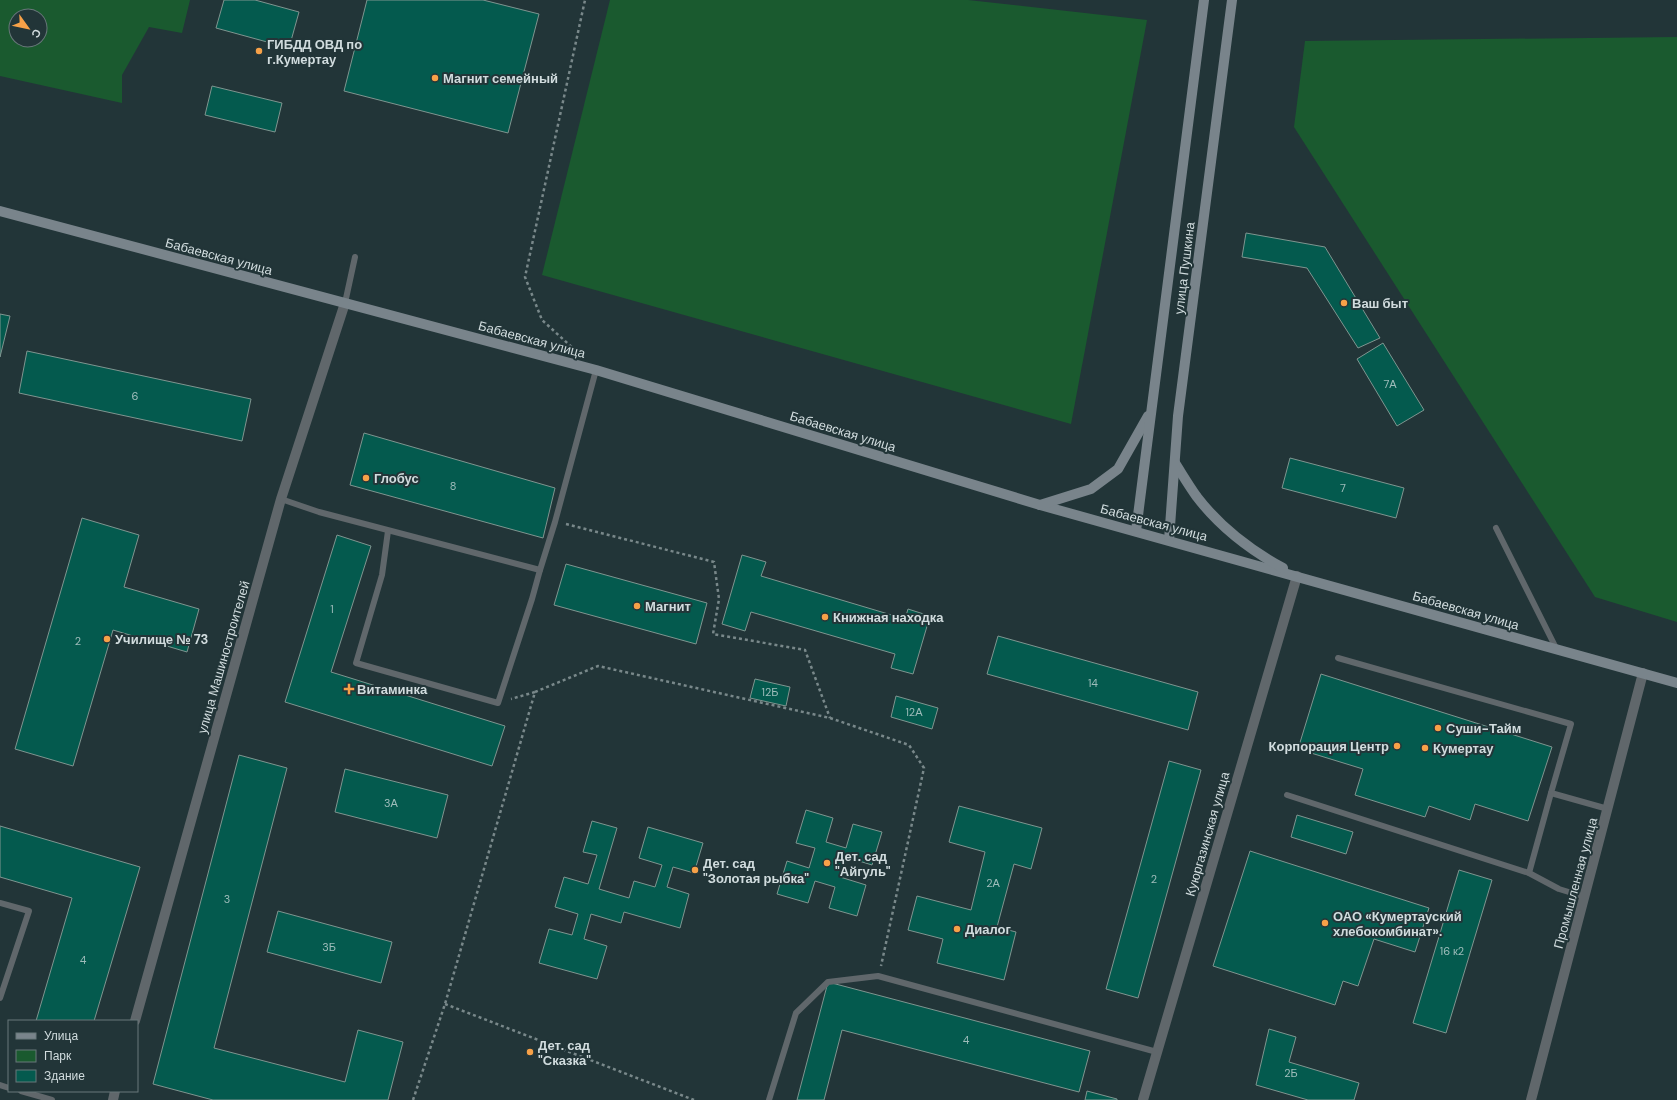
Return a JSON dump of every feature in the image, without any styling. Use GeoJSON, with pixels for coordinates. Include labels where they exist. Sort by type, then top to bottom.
{"type":"FeatureCollection","features":[{"type":"Feature","properties":{"kind":"main road","name":"улица Пушкина"},"geometry":{"type":"LineString","coordinates":[[1136,531],[1204,0]]}},
{"type":"Feature","properties":{"kind":"main road","name":"улица Пушкина"},"geometry":{"type":"LineString","coordinates":[[1169,540],[1178,416],[1232,0]]}},
{"type":"Feature","properties":{"kind":"main road","name":"Бабаевская улица"},"geometry":{"type":"LineString","coordinates":[[0,211],[596,370],[1040,505],[1677,682]]}},
{"type":"Feature","properties":{"kind":"main road"},"geometry":{"type":"LineString","coordinates":[[1040,505],[1091,489],[1118,469],[1151,411]]}},
{"type":"Feature","properties":{"kind":"main road"},"geometry":{"type":"LineString","coordinates":[[1175,463],[1197,498],[1226,528],[1254,552],[1297,576]]}},
{"type":"Feature","properties":{"kind":"street","name":"улица Машиностроителей"},"geometry":{"type":"LineString","coordinates":[[135,1020],[282,499],[345,303]]}},
{"type":"Feature","properties":{"kind":"street","name":"Куюргазинская улица"},"geometry":{"type":"LineString","coordinates":[[1143,1100],[1297,576]]}},
{"type":"Feature","properties":{"kind":"street","name":"Промышленная улица"},"geometry":{"type":"LineString","coordinates":[[1531,1100],[1643,673]]}},
{"type":"Feature","properties":{"kind":"lane"},"geometry":{"type":"LineString","coordinates":[[345,303],[355,257]]}},
{"type":"Feature","properties":{"kind":"lane"},"geometry":{"type":"LineString","coordinates":[[388,531],[382,575],[356,663],[498,703],[556,522],[596,370]]}},
{"type":"Feature","properties":{"kind":"lane"},"geometry":{"type":"LineString","coordinates":[[282,499],[319,512],[388,531],[540,570]]}},
{"type":"Feature","properties":{"kind":"lane"},"geometry":{"type":"LineString","coordinates":[[1496,528],[1556,648]]}},
{"type":"Feature","properties":{"kind":"lane"},"geometry":{"type":"LineString","coordinates":[[1338,658],[1571,724],[1529,873]]}},
{"type":"Feature","properties":{"kind":"lane"},"geometry":{"type":"LineString","coordinates":[[1551,793],[1608,809]]}},
{"type":"Feature","properties":{"kind":"lane"},"geometry":{"type":"LineString","coordinates":[[1287,795],[1529,873],[1559,889],[1585,897]]}},
{"type":"Feature","properties":{"kind":"lane"},"geometry":{"type":"LineString","coordinates":[[0,903],[29,911],[0,998]]}},
{"type":"Feature","properties":{"kind":"lane"},"geometry":{"type":"LineString","coordinates":[[769,1100],[796,1013],[828,982],[878,976],[1156,1052]]}},
{"type":"Feature","properties":{"kind":"lane"},"geometry":{"type":"LineString","coordinates":[[24,1092],[52,1100]]}},
{"type":"Feature","properties":{"kind":"path"},"geometry":{"type":"LineString","coordinates":[[580,355],[542,320],[525,277],[585,0]]}},
{"type":"Feature","properties":{"kind":"path"},"geometry":{"type":"LineString","coordinates":[[556,522],[714,562],[719,599],[712,634],[805,650],[830,718]]}},
{"type":"Feature","properties":{"kind":"path"},"geometry":{"type":"LineString","coordinates":[[498,703],[535,692],[598,666],[830,718],[909,745],[924,768],[878,976]]}},
{"type":"Feature","properties":{"kind":"path"},"geometry":{"type":"LineString","coordinates":[[413,1100],[445,1004],[535,692]]}},
{"type":"Feature","properties":{"kind":"path"},"geometry":{"type":"LineString","coordinates":[[445,1004],[694,1100]]}},
{"type":"Feature","properties":{"kind":"green space"},"geometry":{"type":"Polygon","coordinates":[[[0,0],[190,0],[182,33],[149,27],[122,75],[122,103],[0,76],[0,0]]]}},
{"type":"Feature","properties":{"kind":"green space"},"geometry":{"type":"Polygon","coordinates":[[[610,0],[968,0],[1147,20],[1071,424],[542,275],[610,0]]]}},
{"type":"Feature","properties":{"kind":"green space"},"geometry":{"type":"Polygon","coordinates":[[[1677,37],[1677,622],[1595,597],[1294,127],[1305,41],[1677,37]]]}},
{"type":"Feature","properties":{"kind":"building"},"geometry":{"type":"Polygon","coordinates":[[[224,0],[255,0],[299,12],[289,48],[216,28],[224,0]]]}},
{"type":"Feature","properties":{"kind":"building","name":"Магнит семейный"},"geometry":{"type":"Polygon","coordinates":[[[367,0],[483,0],[539,14],[508,133],[344,91],[367,0]]]}},
{"type":"Feature","properties":{"kind":"building"},"geometry":{"type":"Polygon","coordinates":[[[212,86],[282,103],[275,132],[205,115],[212,86]]]}},
{"type":"Feature","properties":{"kind":"building","name":"Ваш быт"},"geometry":{"type":"Polygon","coordinates":[[[1246,233],[1325,247],[1380,338],[1358,348],[1307,268],[1242,257],[1246,233]]]}},
{"type":"Feature","properties":{"kind":"building"},"geometry":{"type":"Polygon","coordinates":[[[0,314],[10,316],[0,357],[0,314]]]}},
{"type":"Feature","properties":{"kind":"building"},"geometry":{"type":"Polygon","coordinates":[[[1383,343],[1424,410],[1397,426],[1357,359],[1383,343]]]}},
{"type":"Feature","properties":{"kind":"building"},"geometry":{"type":"Polygon","coordinates":[[[27,351],[251,399],[242,441],[19,393],[27,351]]]}},
{"type":"Feature","properties":{"kind":"building"},"geometry":{"type":"Polygon","coordinates":[[[364,433],[555,488],[543,538],[350,485],[364,433]]]}},
{"type":"Feature","properties":{"kind":"building"},"geometry":{"type":"Polygon","coordinates":[[[1290,458],[1404,488],[1396,518],[1282,488],[1290,458]]]}},
{"type":"Feature","properties":{"kind":"building"},"geometry":{"type":"Polygon","coordinates":[[[82,518],[139,535],[124,587],[199,609],[187,652],[113,630],[73,766],[15,749],[82,518]]]}},
{"type":"Feature","properties":{"kind":"building"},"geometry":{"type":"Polygon","coordinates":[[[337,535],[371,546],[331,672],[505,726],[492,766],[285,702],[337,535]]]}},
{"type":"Feature","properties":{"kind":"building"},"geometry":{"type":"Polygon","coordinates":[[[742,555],[766,562],[761,576],[905,619],[908,609],[930,616],[913,674],[891,668],[895,654],[751,612],[745,631],[722,624],[742,555]]]}},
{"type":"Feature","properties":{"kind":"building"},"geometry":{"type":"Polygon","coordinates":[[[566,564],[707,603],[696,644],[554,605],[566,564]]]}},
{"type":"Feature","properties":{"kind":"building"},"geometry":{"type":"Polygon","coordinates":[[[998,636],[1198,692],[1188,730],[987,674],[998,636]]]}},
{"type":"Feature","properties":{"kind":"building","name":"Кумертау"},"geometry":{"type":"Polygon","coordinates":[[[1321,674],[1552,747],[1528,821],[1475,804],[1470,820],[1429,806],[1425,817],[1355,795],[1363,769],[1298,749],[1321,674]]]}},
{"type":"Feature","properties":{"kind":"building"},"geometry":{"type":"Polygon","coordinates":[[[755,679],[790,687],[786,706],[750,698],[755,679]]]}},
{"type":"Feature","properties":{"kind":"building"},"geometry":{"type":"Polygon","coordinates":[[[896,696],[938,708],[932,729],[891,717],[896,696]]]}},
{"type":"Feature","properties":{"kind":"building"},"geometry":{"type":"Polygon","coordinates":[[[239,755],[287,768],[214,1048],[345,1082],[358,1030],[403,1042],[388,1100],[213,1100],[153,1084],[239,755]]]}},
{"type":"Feature","properties":{"kind":"building"},"geometry":{"type":"Polygon","coordinates":[[[1169,761],[1201,770],[1138,998],[1106,989],[1169,761]]]}},
{"type":"Feature","properties":{"kind":"building"},"geometry":{"type":"Polygon","coordinates":[[[345,769],[448,795],[437,838],[335,812],[345,769]]]}},
{"type":"Feature","properties":{"kind":"building"},"geometry":{"type":"Polygon","coordinates":[[[959,806],[1042,828],[1031,869],[1014,864],[997,927],[1016,932],[1004,980],[937,963],[943,939],[908,930],[917,896],[971,910],[985,852],[949,842],[959,806]]]}},
{"type":"Feature","properties":{"kind":"building","name":"Дет. сад \"Айгуль\""},"geometry":{"type":"Polygon","coordinates":[[[806,810],[833,818],[826,842],[846,848],[853,824],[882,832],[872,865],[846,857],[840,877],[866,885],[857,916],[829,908],[835,887],[815,881],[808,903],[777,894],[787,861],[809,868],[815,848],[796,843],[806,810]]]}},
{"type":"Feature","properties":{"kind":"building"},"geometry":{"type":"Polygon","coordinates":[[[1297,815],[1353,832],[1346,854],[1291,837],[1297,815]]]}},
{"type":"Feature","properties":{"kind":"building","name":"Дет. сад \"Золотая рыбка\""},"geometry":{"type":"Polygon","coordinates":[[[592,821],[617,828],[599,889],[629,898],[634,881],[655,887],[662,865],[639,858],[648,827],[703,843],[694,873],[673,867],[667,887],[689,894],[680,928],[624,912],[621,923],[591,914],[584,939],[607,946],[597,979],[539,963],[549,929],[572,935],[578,914],[555,907],[564,877],[588,884],[597,855],[583,852],[592,821]]]}},
{"type":"Feature","properties":{"kind":"building"},"geometry":{"type":"Polygon","coordinates":[[[0,826],[140,867],[94,1020],[36,1020],[72,898],[0,877],[0,826]]]}},
{"type":"Feature","properties":{"kind":"building","name":"ОАО «Кумертауский хлебокомбинат»."},"geometry":{"type":"Polygon","coordinates":[[[1250,851],[1429,908],[1415,952],[1374,939],[1358,986],[1343,981],[1335,1005],[1213,966],[1250,851]]]}},
{"type":"Feature","properties":{"kind":"building"},"geometry":{"type":"Polygon","coordinates":[[[1459,870],[1492,880],[1446,1033],[1413,1023],[1459,870]]]}},
{"type":"Feature","properties":{"kind":"building"},"geometry":{"type":"Polygon","coordinates":[[[278,911],[392,942],[381,983],[267,952],[278,911]]]}},
{"type":"Feature","properties":{"kind":"building"},"geometry":{"type":"Polygon","coordinates":[[[828,982],[1090,1051],[1079,1092],[842,1030],[824,1100],[797,1100],[828,982]]]}},
{"type":"Feature","properties":{"kind":"building"},"geometry":{"type":"Polygon","coordinates":[[[1269,1029],[1296,1037],[1289,1062],[1359,1083],[1354,1100],[1308,1100],[1256,1085],[1269,1029]]]}},
{"type":"Feature","properties":{"kind":"building"},"geometry":{"type":"Polygon","coordinates":[[[1087,1091],[1117,1099],[1117,1100],[1085,1100],[1087,1091]]]}},
{"type":"Feature","properties":{"kind":"place","name":"ГИБДД ОВД по г.Кумертау"},"geometry":{"type":"Point","coordinates":[259,51]}},
{"type":"Feature","properties":{"kind":"place","name":"Магнит семейный"},"geometry":{"type":"Point","coordinates":[435,78]}},
{"type":"Feature","properties":{"kind":"place","name":"Ваш быт"},"geometry":{"type":"Point","coordinates":[1344,303]}},
{"type":"Feature","properties":{"kind":"place","name":"Глобус"},"geometry":{"type":"Point","coordinates":[366,478]}},
{"type":"Feature","properties":{"kind":"place","name":"Магнит"},"geometry":{"type":"Point","coordinates":[637,606]}},
{"type":"Feature","properties":{"kind":"place","name":"Книжная находка"},"geometry":{"type":"Point","coordinates":[825,617]}},
{"type":"Feature","properties":{"kind":"place","name":"Училище № 73"},"geometry":{"type":"Point","coordinates":[107,639]}},
{"type":"Feature","properties":{"kind":"place","name":"Витаминка"},"geometry":{"type":"Point","coordinates":[349,689]}},
{"type":"Feature","properties":{"kind":"place","name":"Суши-Тайм"},"geometry":{"type":"Point","coordinates":[1438,728]}},
{"type":"Feature","properties":{"kind":"place","name":"Корпорация Центр"},"geometry":{"type":"Point","coordinates":[1397,746]}},
{"type":"Feature","properties":{"kind":"place","name":"Кумертау"},"geometry":{"type":"Point","coordinates":[1425,748]}},
{"type":"Feature","properties":{"kind":"place","name":"Дет. сад \"Айгуль\""},"geometry":{"type":"Point","coordinates":[827,863]}},
{"type":"Feature","properties":{"kind":"place","name":"Дет. сад \"Золотая рыбка\""},"geometry":{"type":"Point","coordinates":[695,870]}},
{"type":"Feature","properties":{"kind":"place","name":"ОАО «Кумертауский хлебокомбинат»."},"geometry":{"type":"Point","coordinates":[1325,923]}},
{"type":"Feature","properties":{"kind":"place","name":"Диалог"},"geometry":{"type":"Point","coordinates":[957,929]}},
{"type":"Feature","properties":{"kind":"place","name":"Дет. сад \"Сказка\""},"geometry":{"type":"Point","coordinates":[530,1052]}}]}
